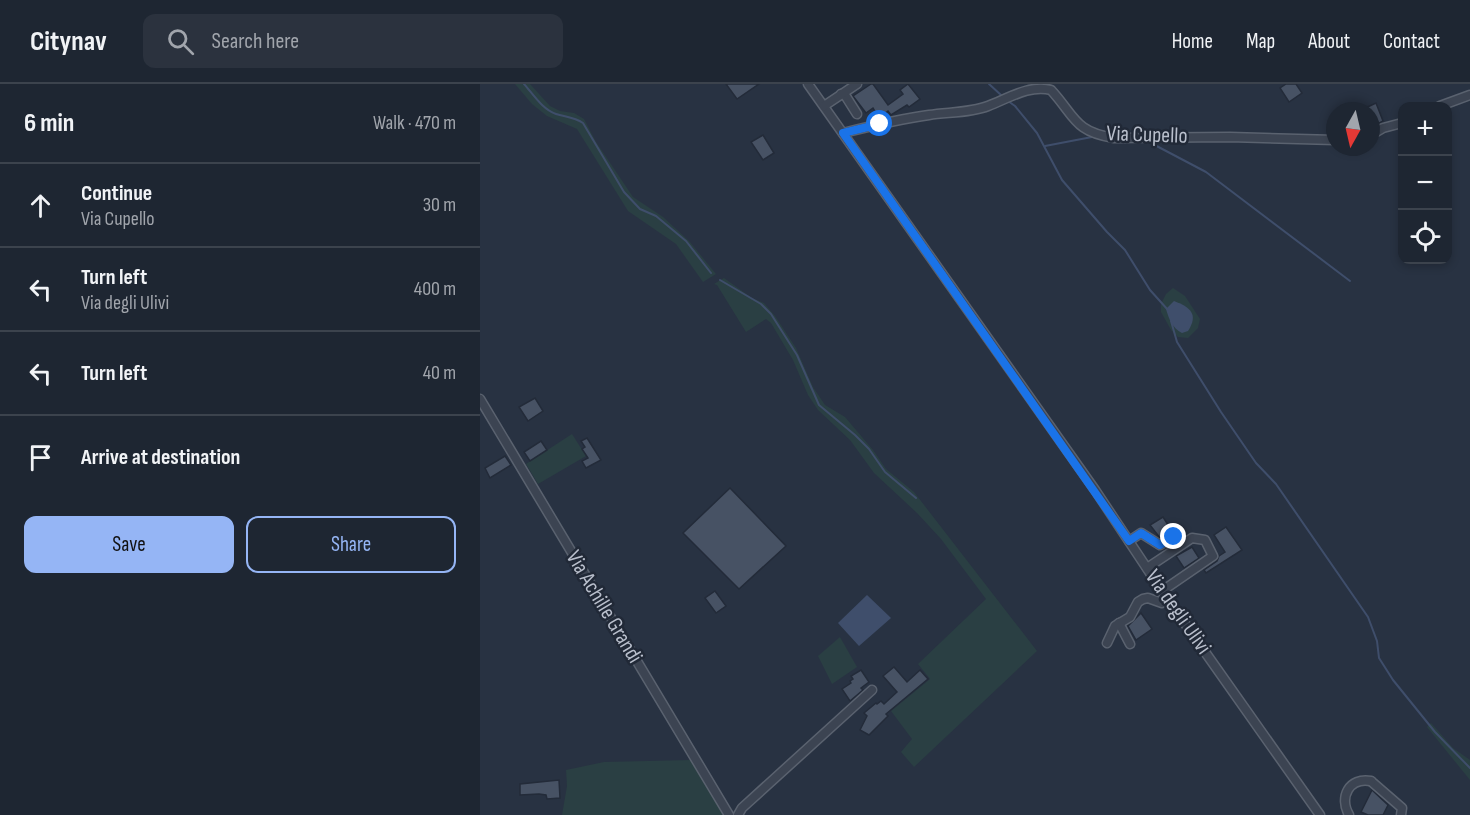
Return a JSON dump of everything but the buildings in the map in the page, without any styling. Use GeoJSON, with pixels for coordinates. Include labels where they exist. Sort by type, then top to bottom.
{"type":"FeatureCollection","features":[{"type":"Feature","properties":{"kind":"street","name":"Via degli Ulivi"},"geometry":{"type":"LineString","coordinates":[[808,84],[1320,815]]}},
{"type":"Feature","properties":{"kind":"street"},"geometry":{"type":"LineString","coordinates":[[824,106],[856,84]]}},
{"type":"Feature","properties":{"kind":"street","name":"Via Cupello"},"geometry":{"type":"LineString","coordinates":[[843,133],[924,116],[979,108],[997,102],[1020,88],[1040,84],[1051,90],[1079,125],[1101,136],[1326,140]]}},
{"type":"Feature","properties":{"kind":"street"},"geometry":{"type":"LineString","coordinates":[[841,94],[845,95],[857,114]]}},
{"type":"Feature","properties":{"kind":"street"},"geometry":{"type":"LineString","coordinates":[[1451,102],[1470,95]]}},
{"type":"Feature","properties":{"kind":"street"},"geometry":{"type":"LineString","coordinates":[[1380,130],[1398,124]]}},
{"type":"Feature","properties":{"kind":"street","name":"Via Achille Grandi"},"geometry":{"type":"LineString","coordinates":[[480,399],[729,815]]}},
{"type":"Feature","properties":{"kind":"street"},"geometry":{"type":"LineString","coordinates":[[1129,541],[1141,533],[1160,545],[1174,537]]}},
{"type":"Feature","properties":{"kind":"street"},"geometry":{"type":"LineString","coordinates":[[1147,568],[1192,538],[1205,540],[1213,552],[1213,556],[1162,591]]}},
{"type":"Feature","properties":{"kind":"street"},"geometry":{"type":"LineString","coordinates":[[1107,643],[1115,626],[1130,616],[1135,606],[1143,598],[1162,603],[1168,599]]}},
{"type":"Feature","properties":{"kind":"street"},"geometry":{"type":"LineString","coordinates":[[1119,623],[1130,644]]}},
{"type":"Feature","properties":{"kind":"street"},"geometry":{"type":"LineString","coordinates":[[738,815],[742,808],[872,690]]}},
{"type":"Feature","properties":{"kind":"street"},"geometry":{"type":"LineString","coordinates":[[1349,815],[1344,805],[1344,798],[1348,789],[1354,783],[1362,780],[1372,782],[1398,802],[1402,808],[1401,815]]}},
{"type":"Feature","properties":{"kind":"green space"},"geometry":{"type":"Polygon","coordinates":[[[515,84],[530,84],[550,106],[560,111],[574,113],[584,119],[596,142],[633,197],[663,217],[689,241],[716,274],[703,282],[676,244],[628,211],[577,129],[547,116],[532,104],[515,84]]]}},
{"type":"Feature","properties":{"kind":"green space"},"geometry":{"type":"Polygon","coordinates":[[[724,278],[752,298],[764,303],[775,316],[796,348],[813,387],[825,405],[845,417],[886,469],[914,492],[1037,651],[914,767],[901,752],[912,739],[891,711],[930,679],[918,664],[986,599],[941,539],[874,473],[850,440],[818,410],[771,323],[766,319],[746,332],[717,285],[714,284],[724,278]]]}},
{"type":"Feature","properties":{"kind":"green space"},"geometry":{"type":"Polygon","coordinates":[[[1173,288],[1185,296],[1200,319],[1198,328],[1188,338],[1178,337],[1171,330],[1161,312],[1161,304],[1166,294],[1173,288]]]}},
{"type":"Feature","properties":{"kind":"green space"},"geometry":{"type":"Polygon","coordinates":[[[572,434],[586,456],[538,484],[526,464],[572,434]]]}},
{"type":"Feature","properties":{"kind":"green space"},"geometry":{"type":"Polygon","coordinates":[[[840,637],[857,667],[832,684],[818,656],[840,637]]]}},
{"type":"Feature","properties":{"kind":"green space"},"geometry":{"type":"Polygon","coordinates":[[[1431,723],[1453,748],[1470,760],[1470,780],[1427,727],[1431,723]]]}},
{"type":"Feature","properties":{"kind":"green space"},"geometry":{"type":"Polygon","coordinates":[[[691,760],[725,815],[562,815],[567,786],[566,770],[604,762],[691,760]]]}},
{"type":"Feature","properties":{"kind":"water"},"geometry":{"type":"Polygon","coordinates":[[[1174,301],[1188,309],[1193,316],[1188,331],[1182,333],[1173,326],[1170,320],[1166,309],[1174,301]]]}},
{"type":"Feature","properties":{"kind":"water"},"geometry":{"type":"Polygon","coordinates":[[[867,595],[891,618],[859,646],[838,623],[867,595]]]}},
{"type":"Feature","properties":{"kind":"waterway"},"geometry":{"type":"LineString","coordinates":[[524,84],[546,109],[583,123],[624,192],[640,209],[656,216],[686,241],[711,273]]}},
{"type":"Feature","properties":{"kind":"waterway"},"geometry":{"type":"LineString","coordinates":[[989,84],[1001,95]]}},
{"type":"Feature","properties":{"kind":"waterway"},"geometry":{"type":"LineString","coordinates":[[1008,101],[1015,106],[1037,133],[1062,180],[1125,250],[1150,290],[1168,310]]}},
{"type":"Feature","properties":{"kind":"waterway"},"geometry":{"type":"LineString","coordinates":[[1045,146],[1092,137]]}},
{"type":"Feature","properties":{"kind":"waterway"},"geometry":{"type":"LineString","coordinates":[[1149,142],[1206,172],[1350,281]]}},
{"type":"Feature","properties":{"kind":"waterway"},"geometry":{"type":"LineString","coordinates":[[720,280],[761,304],[771,314],[797,355],[819,405],[855,435],[869,449],[885,472],[916,498]]}},
{"type":"Feature","properties":{"kind":"waterway"},"geometry":{"type":"LineString","coordinates":[[1171,321],[1177,342],[1221,412],[1256,463],[1276,484],[1368,617],[1377,641],[1379,658],[1393,680],[1435,732],[1470,768]]}},
{"type":"Feature","properties":{"kind":"route"},"geometry":{"type":"LineString","coordinates":[[880,124],[843,133],[1129,541],[1141,533],[1160,545],[1174,537]]}}]}
